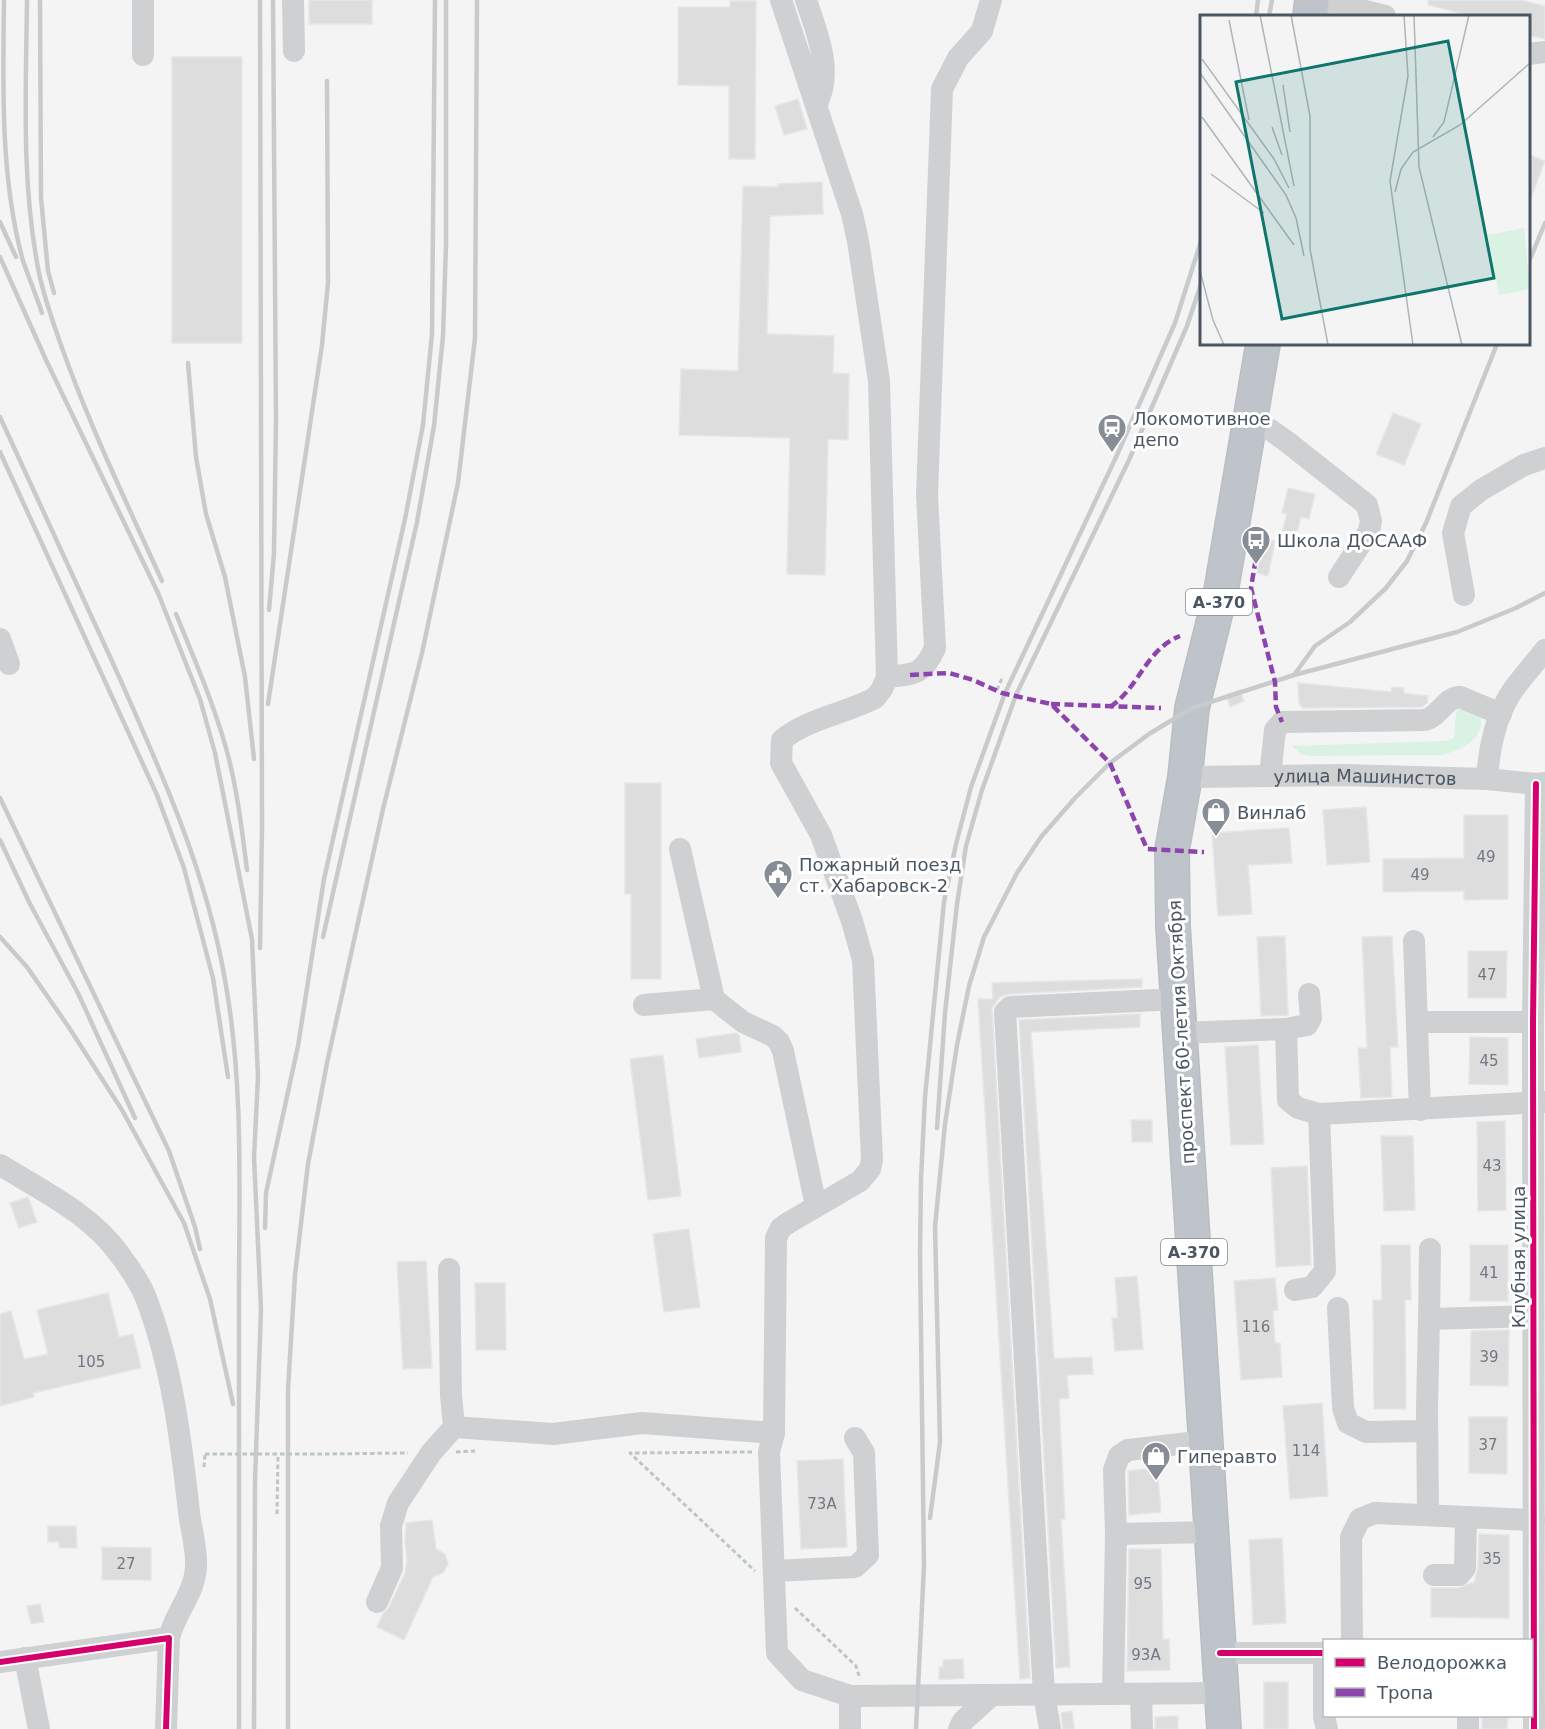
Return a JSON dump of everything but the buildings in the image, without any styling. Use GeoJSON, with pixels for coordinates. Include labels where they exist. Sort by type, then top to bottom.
{"type":"FeatureCollection","features":[{"type":"Feature","properties":{"kind":"highway"},"geometry":{"type":"LineString","coordinates":[[1310,15],[1312,0]]}},
{"type":"Feature","properties":{"kind":"highway","name":"проспект 60-летия Октября"},"geometry":{"type":"LineString","coordinates":[[1224,1729],[1173,926],[1172,850],[1185,777],[1192,708],[1221,591],[1263,345]]}},
{"type":"Feature","properties":{"kind":"street"},"geometry":{"type":"LineString","coordinates":[[143,0],[143,55]]}},
{"type":"Feature","properties":{"kind":"street"},"geometry":{"type":"LineString","coordinates":[[293,0],[294,51]]}},
{"type":"Feature","properties":{"kind":"street"},"geometry":{"type":"LineString","coordinates":[[781,0],[856,228],[879,381],[887,677],[875,698],[808,723],[782,740],[781,763],[821,835],[852,921],[863,960],[872,1160],[870,1169],[860,1181],[781,1228],[776,1238],[772,1442],[777,1653],[802,1680],[857,1696],[1222,1693]]}},
{"type":"Feature","properties":{"kind":"street"},"geometry":{"type":"LineString","coordinates":[[806,0],[823,60],[823,93],[816,105]]}},
{"type":"Feature","properties":{"kind":"street"},"geometry":{"type":"LineString","coordinates":[[887,677],[910,675],[927,666],[935,648],[927,495],[942,89],[958,58],[982,31],[991,0]]}},
{"type":"Feature","properties":{"kind":"street"},"geometry":{"type":"LineString","coordinates":[[1322,0],[1357,13],[1376,15]]}},
{"type":"Feature","properties":{"kind":"street"},"geometry":{"type":"LineString","coordinates":[[1530,54],[1545,52]]}},
{"type":"Feature","properties":{"kind":"street"},"geometry":{"type":"LineString","coordinates":[[1250,426],[1269,429],[1367,505],[1371,521],[1369,531],[1339,577]]}},
{"type":"Feature","properties":{"kind":"street"},"geometry":{"type":"LineString","coordinates":[[1464,595],[1453,532],[1461,506],[1481,490],[1524,465],[1545,458]]}},
{"type":"Feature","properties":{"kind":"street"},"geometry":{"type":"LineString","coordinates":[[0,639],[9,664]]}},
{"type":"Feature","properties":{"kind":"street"},"geometry":{"type":"LineString","coordinates":[[1487,779],[1490,747],[1501,714],[1512,692],[1545,650]]}},
{"type":"Feature","properties":{"kind":"street"},"geometry":{"type":"LineString","coordinates":[[1270,776],[1275,730],[1282,722],[1417,722],[1433,718],[1449,700],[1455,697],[1501,714]]}},
{"type":"Feature","properties":{"kind":"street","name":"улица Машинистов"},"geometry":{"type":"LineString","coordinates":[[1185,777],[1344,775],[1487,779],[1540,784]]}},
{"type":"Feature","properties":{"kind":"street","name":"Клубная улица"},"geometry":{"type":"LineString","coordinates":[[1534,1729],[1534,1520],[1539,1399],[1533,1316],[1539,1263],[1539,1104],[1533,1022],[1540,784]]}},
{"type":"Feature","properties":{"kind":"street"},"geometry":{"type":"LineString","coordinates":[[680,849],[714,999],[743,1022],[772,1036],[779,1042],[783,1051],[816,1206]]}},
{"type":"Feature","properties":{"kind":"street"},"geometry":{"type":"LineString","coordinates":[[1414,940],[1420,1110]]}},
{"type":"Feature","properties":{"kind":"street"},"geometry":{"type":"LineString","coordinates":[[1181,1033],[1286,1029],[1307,1025],[1311,1018],[1308,994]]}},
{"type":"Feature","properties":{"kind":"street"},"geometry":{"type":"LineString","coordinates":[[644,1005],[714,999]]}},
{"type":"Feature","properties":{"kind":"street"},"geometry":{"type":"LineString","coordinates":[[1050,1729],[1044,1694],[1005,1012],[1010,1007],[1178,999]]}},
{"type":"Feature","properties":{"kind":"street"},"geometry":{"type":"LineString","coordinates":[[1417,1022],[1533,1022]]}},
{"type":"Feature","properties":{"kind":"street"},"geometry":{"type":"LineString","coordinates":[[1286,1029],[1288,1100],[1298,1108],[1319,1114],[1539,1104]]}},
{"type":"Feature","properties":{"kind":"street"},"geometry":{"type":"LineString","coordinates":[[1295,1290],[1312,1287],[1325,1271],[1319,1114]]}},
{"type":"Feature","properties":{"kind":"street"},"geometry":{"type":"LineString","coordinates":[[0,1165],[67,1206],[100,1232],[119,1254],[145,1296],[162,1353],[180,1435],[196,1565],[192,1590],[172,1625],[169,1638],[166,1729]]}},
{"type":"Feature","properties":{"kind":"street"},"geometry":{"type":"LineString","coordinates":[[1428,1515],[1430,1249]]}},
{"type":"Feature","properties":{"kind":"street"},"geometry":{"type":"LineString","coordinates":[[377,1602],[392,1568],[391,1526],[399,1503],[431,1453],[454,1427],[451,1395],[449,1269]]}},
{"type":"Feature","properties":{"kind":"street"},"geometry":{"type":"LineString","coordinates":[[1338,1308],[1344,1408],[1348,1424],[1365,1432],[1427,1431]]}},
{"type":"Feature","properties":{"kind":"street"},"geometry":{"type":"LineString","coordinates":[[1430,1320],[1533,1316]]}},
{"type":"Feature","properties":{"kind":"street"},"geometry":{"type":"LineString","coordinates":[[454,1427],[553,1434],[642,1423],[772,1442]]}},
{"type":"Feature","properties":{"kind":"street"},"geometry":{"type":"LineString","coordinates":[[774,1580],[855,1567],[868,1555],[864,1453],[855,1438]]}},
{"type":"Feature","properties":{"kind":"street"},"geometry":{"type":"LineString","coordinates":[[1113,1694],[1116,1534],[1114,1470],[1119,1456],[1128,1450],[1206,1441]]}},
{"type":"Feature","properties":{"kind":"street"},"geometry":{"type":"LineString","coordinates":[[1352,1639],[1351,1537],[1360,1519],[1375,1513],[1534,1520]]}},
{"type":"Feature","properties":{"kind":"street"},"geometry":{"type":"LineString","coordinates":[[1434,1575],[1459,1575],[1464,1568],[1466,1517]]}},
{"type":"Feature","properties":{"kind":"street"},"geometry":{"type":"LineString","coordinates":[[1116,1534],[1212,1532]]}},
{"type":"Feature","properties":{"kind":"street"},"geometry":{"type":"LineString","coordinates":[[0,1662],[169,1638]]}},
{"type":"Feature","properties":{"kind":"street"},"geometry":{"type":"LineString","coordinates":[[1220,1653],[1323,1653]]}},
{"type":"Feature","properties":{"kind":"street"},"geometry":{"type":"LineString","coordinates":[[25,1658],[39,1729]]}},
{"type":"Feature","properties":{"kind":"street"},"geometry":{"type":"LineString","coordinates":[[1141,1694],[1142,1729]]}},
{"type":"Feature","properties":{"kind":"street"},"geometry":{"type":"LineString","coordinates":[[959,1729],[963,1721],[992,1695]]}},
{"type":"Feature","properties":{"kind":"street"},"geometry":{"type":"LineString","coordinates":[[849,1729],[857,1696]]}},
{"type":"Feature","properties":{"kind":"path"},"geometry":{"type":"LineString","coordinates":[[997,690],[1002,678]]}},
{"type":"Feature","properties":{"kind":"path"},"geometry":{"type":"LineString","coordinates":[[772,1442],[630,1453],[774,1580],[856,1666],[857,1696]]}},
{"type":"Feature","properties":{"kind":"path"},"geometry":{"type":"LineString","coordinates":[[205,1454],[370,1454]]}},
{"type":"Feature","properties":{"kind":"path"},"geometry":{"type":"LineString","coordinates":[[278,1454],[278,1514]]}},
{"type":"Feature","properties":{"kind":"green space"},"geometry":{"type":"Polygon","coordinates":[[[1458,708],[1480,715],[1480,730],[1476,737],[1464,747],[1442,755],[1311,756],[1301,754],[1292,746],[1446,741],[1454,738],[1458,708]]]}},
{"type":"Feature","properties":{"kind":"railway"},"geometry":{"type":"LineString","coordinates":[[4,0],[4,131],[10,197],[23,261],[42,313]]}},
{"type":"Feature","properties":{"kind":"railway"},"geometry":{"type":"LineString","coordinates":[[27,0],[27,171],[33,239],[41,284],[58,338],[88,415],[162,581]]}},
{"type":"Feature","properties":{"kind":"railway"},"geometry":{"type":"LineString","coordinates":[[40,0],[41,198],[48,271],[54,293]]}},
{"type":"Feature","properties":{"kind":"railway"},"geometry":{"type":"LineString","coordinates":[[260,0],[262,827],[260,948]]}},
{"type":"Feature","properties":{"kind":"railway"},"geometry":{"type":"LineString","coordinates":[[269,610],[274,553],[276,420],[273,0]]}},
{"type":"Feature","properties":{"kind":"railway"},"geometry":{"type":"LineString","coordinates":[[265,1228],[266,1193],[298,1046],[324,879],[405,519],[423,425],[432,334],[435,0]]}},
{"type":"Feature","properties":{"kind":"railway"},"geometry":{"type":"LineString","coordinates":[[323,937],[417,522],[434,426],[443,336],[446,244],[446,0]]}},
{"type":"Feature","properties":{"kind":"railway"},"geometry":{"type":"LineString","coordinates":[[288,1729],[288,1389],[295,1275],[308,1164],[327,1063],[383,809],[422,653],[458,483],[475,338],[477,0]]}},
{"type":"Feature","properties":{"kind":"railway"},"geometry":{"type":"LineString","coordinates":[[1256,15],[1258,0]]}},
{"type":"Feature","properties":{"kind":"railway"},"geometry":{"type":"LineString","coordinates":[[1269,15],[1272,0]]}},
{"type":"Feature","properties":{"kind":"railway"},"geometry":{"type":"LineString","coordinates":[[268,704],[322,345],[328,283],[327,81]]}},
{"type":"Feature","properties":{"kind":"railway"},"geometry":{"type":"LineString","coordinates":[[0,222],[16,257]]}},
{"type":"Feature","properties":{"kind":"railway"},"geometry":{"type":"LineString","coordinates":[[1530,259],[1545,223]]}},
{"type":"Feature","properties":{"kind":"railway"},"geometry":{"type":"LineString","coordinates":[[916,1729],[924,1566],[921,1179],[925,1097],[944,902],[971,787],[1005,693],[1117,455],[1175,323],[1200,244]]}},
{"type":"Feature","properties":{"kind":"railway"},"geometry":{"type":"LineString","coordinates":[[0,257],[46,360],[158,593],[200,699],[215,753],[252,939],[258,1077],[254,1157],[261,1309],[255,1480],[254,1729]]}},
{"type":"Feature","properties":{"kind":"railway"},"geometry":{"type":"LineString","coordinates":[[937,1128],[945,1013],[957,904],[966,846],[982,790],[1016,695],[1129,460],[1187,326],[1200,287]]}},
{"type":"Feature","properties":{"kind":"railway"},"geometry":{"type":"LineString","coordinates":[[1294,675],[1315,646],[1350,622],[1386,588],[1407,561],[1426,523],[1497,345]]}},
{"type":"Feature","properties":{"kind":"railway"},"geometry":{"type":"LineString","coordinates":[[188,363],[196,457],[206,514],[225,577],[245,677],[254,759]]}},
{"type":"Feature","properties":{"kind":"railway"},"geometry":{"type":"LineString","coordinates":[[0,417],[146,737],[178,816],[206,897],[225,980],[235,1059],[240,1179],[239,1729]]}},
{"type":"Feature","properties":{"kind":"railway"},"geometry":{"type":"LineString","coordinates":[[0,452],[157,795],[184,868],[213,978],[228,1077]]}},
{"type":"Feature","properties":{"kind":"railway"},"geometry":{"type":"LineString","coordinates":[[930,1518],[940,1442],[935,1227],[945,1124],[969,986],[984,937],[1017,873],[1041,837],[1110,763],[1149,734],[1192,708],[1294,675],[1457,632],[1516,608],[1545,593]]}},
{"type":"Feature","properties":{"kind":"railway"},"geometry":{"type":"LineString","coordinates":[[176,614],[209,697],[226,748],[236,793],[247,870]]}},
{"type":"Feature","properties":{"kind":"railway"},"geometry":{"type":"LineString","coordinates":[[0,798],[169,1151],[195,1227],[200,1249]]}},
{"type":"Feature","properties":{"kind":"railway"},"geometry":{"type":"LineString","coordinates":[[0,840],[30,904],[78,993],[135,1118]]}},
{"type":"Feature","properties":{"kind":"railway"},"geometry":{"type":"LineString","coordinates":[[0,937],[27,967],[68,1026],[122,1110],[184,1223],[210,1299],[233,1404]]}},
{"type":"Feature","properties":{"kind":"marked path"},"geometry":{"type":"LineString","coordinates":[[1260,533],[1251,588],[1275,682],[1276,707],[1282,722]]}},
{"type":"Feature","properties":{"kind":"marked path"},"geometry":{"type":"LineString","coordinates":[[1110,707],[1128,690],[1159,650],[1180,636]]}},
{"type":"Feature","properties":{"kind":"marked path"},"geometry":{"type":"LineString","coordinates":[[910,675],[949,673],[973,680],[1002,693],[1051,704],[1110,763],[1147,849],[1204,852]]}},
{"type":"Feature","properties":{"kind":"marked path"},"geometry":{"type":"LineString","coordinates":[[1051,704],[1161,708]]}},
{"type":"Feature","properties":{"kind":"cycle path"},"geometry":{"type":"LineString","coordinates":[[1534,1729],[1533,1022],[1536,784]]}},
{"type":"Feature","properties":{"kind":"cycle path"},"geometry":{"type":"LineString","coordinates":[[0,1662],[169,1638],[166,1729]]}},
{"type":"Feature","properties":{"kind":"cycle path"},"geometry":{"type":"LineString","coordinates":[[1220,1653],[1323,1653]]}},
{"type":"Feature","properties":{"kind":"place","name":"Локомотивное депо"},"geometry":{"type":"Point","coordinates":[1112,454]}},
{"type":"Feature","properties":{"kind":"place","name":"Школа ДОСААФ"},"geometry":{"type":"Point","coordinates":[1256,566]}},
{"type":"Feature","properties":{"kind":"place","name":"Винлаб"},"geometry":{"type":"Point","coordinates":[1216,838]}},
{"type":"Feature","properties":{"kind":"place","name":"Пожарный поезд ст. Хабаровск-2"},"geometry":{"type":"Point","coordinates":[778,900]}},
{"type":"Feature","properties":{"kind":"place","name":"Гиперавто"},"geometry":{"type":"Point","coordinates":[1156,1482]}}]}
